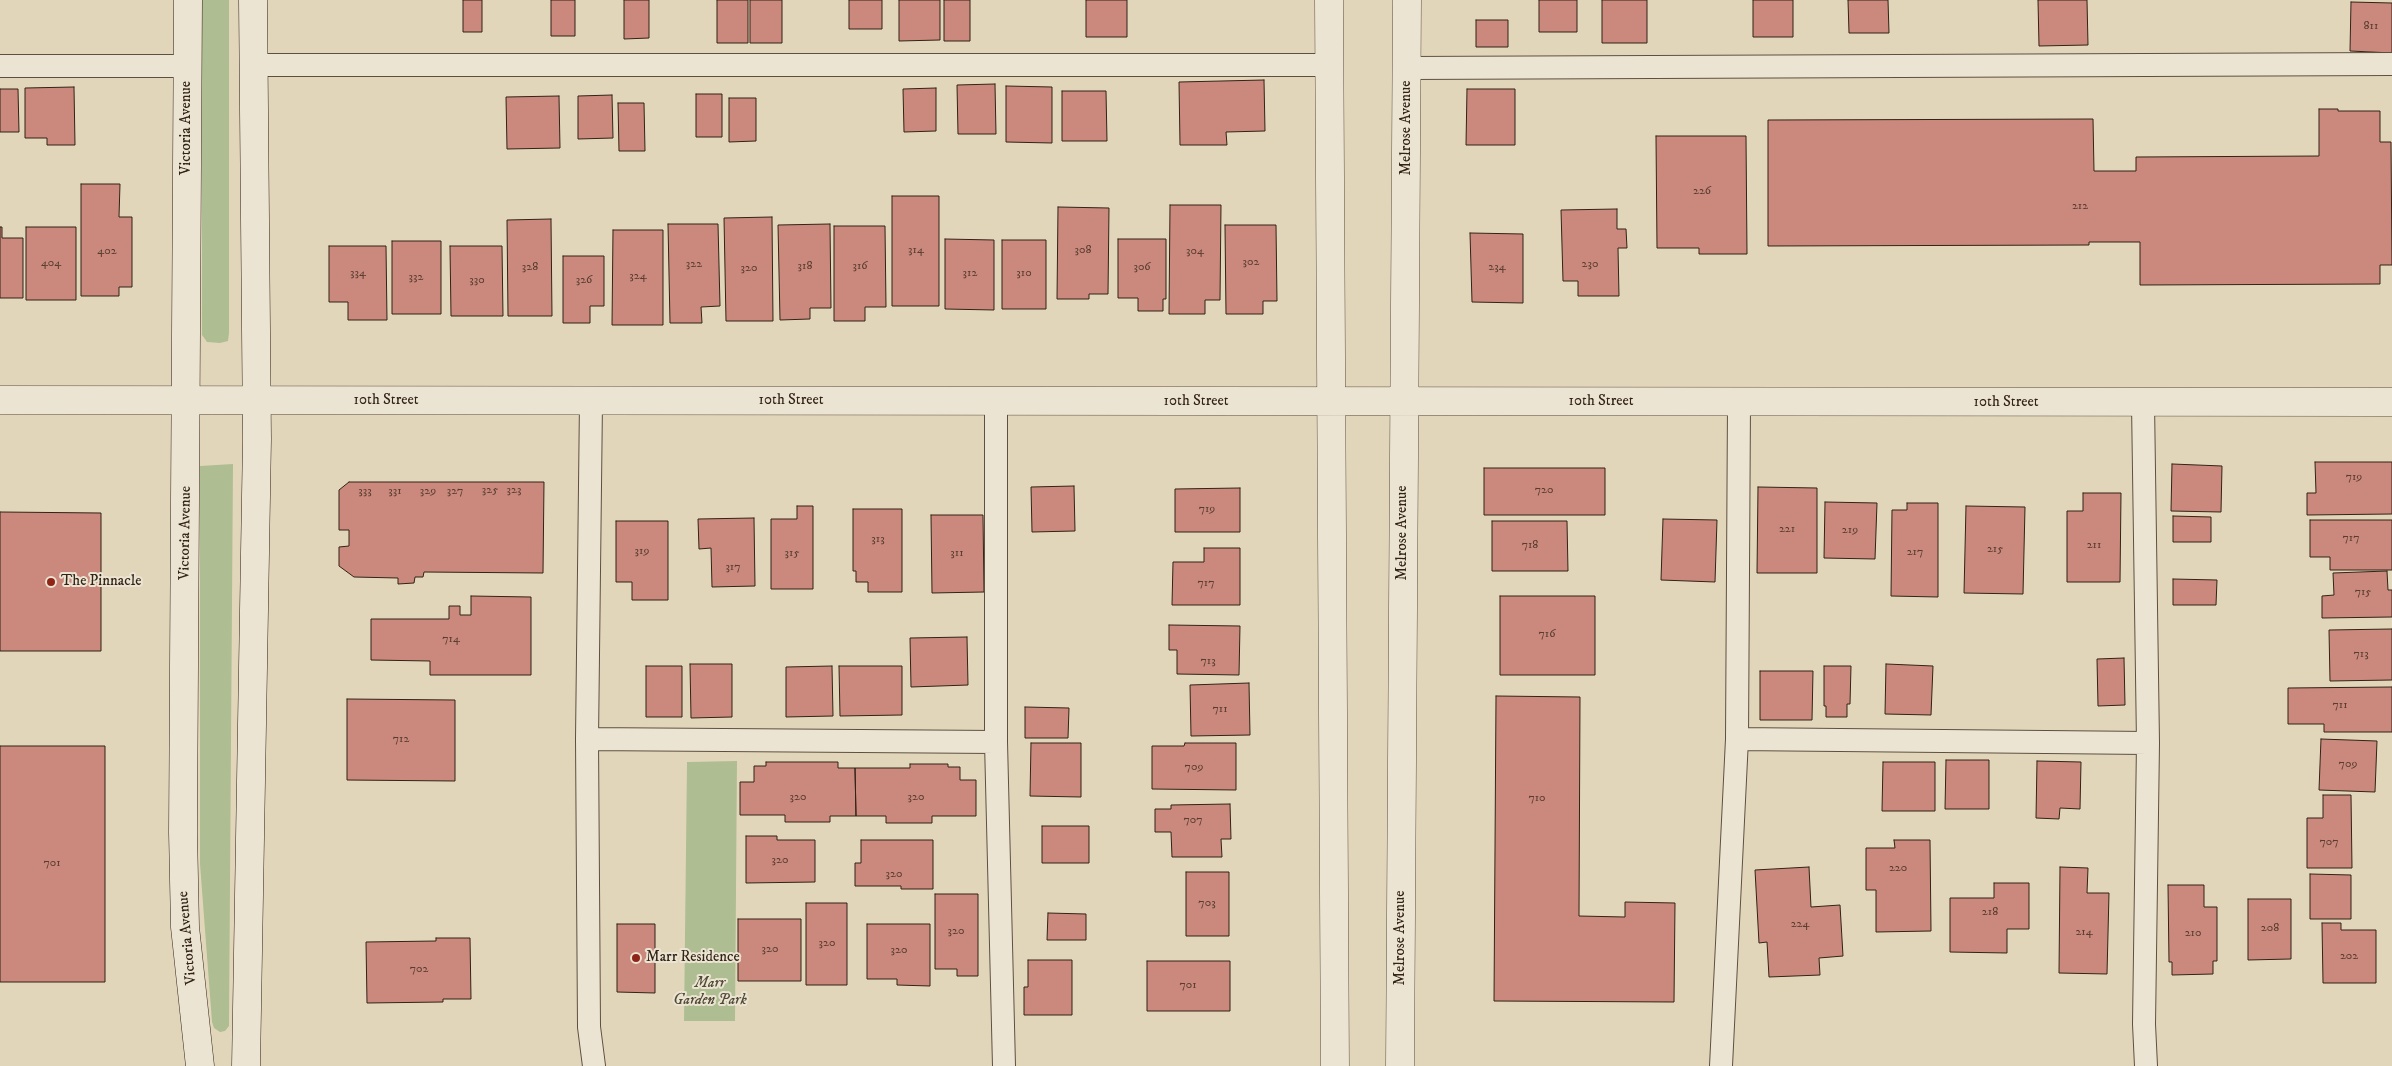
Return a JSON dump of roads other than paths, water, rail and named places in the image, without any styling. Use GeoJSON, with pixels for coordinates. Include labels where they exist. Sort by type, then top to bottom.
{"type":"FeatureCollection","features":[{"type":"Feature","properties":{"kind":"street","name":"Victoria Avenue"},"geometry":{"type":"LineString","coordinates":[[188,0],[183,832],[185,927],[200,1066]]}},
{"type":"Feature","properties":{"kind":"street"},"geometry":{"type":"LineString","coordinates":[[246,1066],[257,401],[253,0]]}},
{"type":"Feature","properties":{"kind":"street"},"geometry":{"type":"LineString","coordinates":[[1329,0],[1335,1066]]}},
{"type":"Feature","properties":{"kind":"street","name":"Melrose Avenue"},"geometry":{"type":"LineString","coordinates":[[1400,1066],[1407,0]]}},
{"type":"Feature","properties":{"kind":"street","name":"10th Street"},"geometry":{"type":"LineString","coordinates":[[0,400],[2143,404],[2392,402]]}},
{"type":"Feature","properties":{"kind":"lane"},"geometry":{"type":"LineString","coordinates":[[1407,68],[2392,64]]}},
{"type":"Feature","properties":{"kind":"lane"},"geometry":{"type":"LineString","coordinates":[[253,65],[1329,65]]}},
{"type":"Feature","properties":{"kind":"lane"},"geometry":{"type":"LineString","coordinates":[[0,66],[187,66]]}},
{"type":"Feature","properties":{"kind":"lane"},"geometry":{"type":"LineString","coordinates":[[591,401],[587,739],[589,1027],[594,1066]]}},
{"type":"Feature","properties":{"kind":"lane"},"geometry":{"type":"LineString","coordinates":[[996,401],[996,742],[1004,1066]]}},
{"type":"Feature","properties":{"kind":"lane"},"geometry":{"type":"LineString","coordinates":[[1721,1066],[1737,739],[1739,403]]}},
{"type":"Feature","properties":{"kind":"lane"},"geometry":{"type":"LineString","coordinates":[[2143,404],[2148,743],[2144,1024],[2146,1066]]}},
{"type":"Feature","properties":{"kind":"lane"},"geometry":{"type":"LineString","coordinates":[[587,739],[996,742]]}},
{"type":"Feature","properties":{"kind":"lane"},"geometry":{"type":"LineString","coordinates":[[1737,739],[2148,743]]}},
{"type":"Feature","properties":{"kind":"place","name":"The Pinnacle"},"geometry":{"type":"Point","coordinates":[51,582]}},
{"type":"Feature","properties":{"kind":"place","name":"Marr Residence"},"geometry":{"type":"Point","coordinates":[636,958]}},
{"type":"Feature","properties":{"kind":"park label","name":"Marr Garden Park"},"geometry":{"type":"Point","coordinates":[710,992]}}]}
